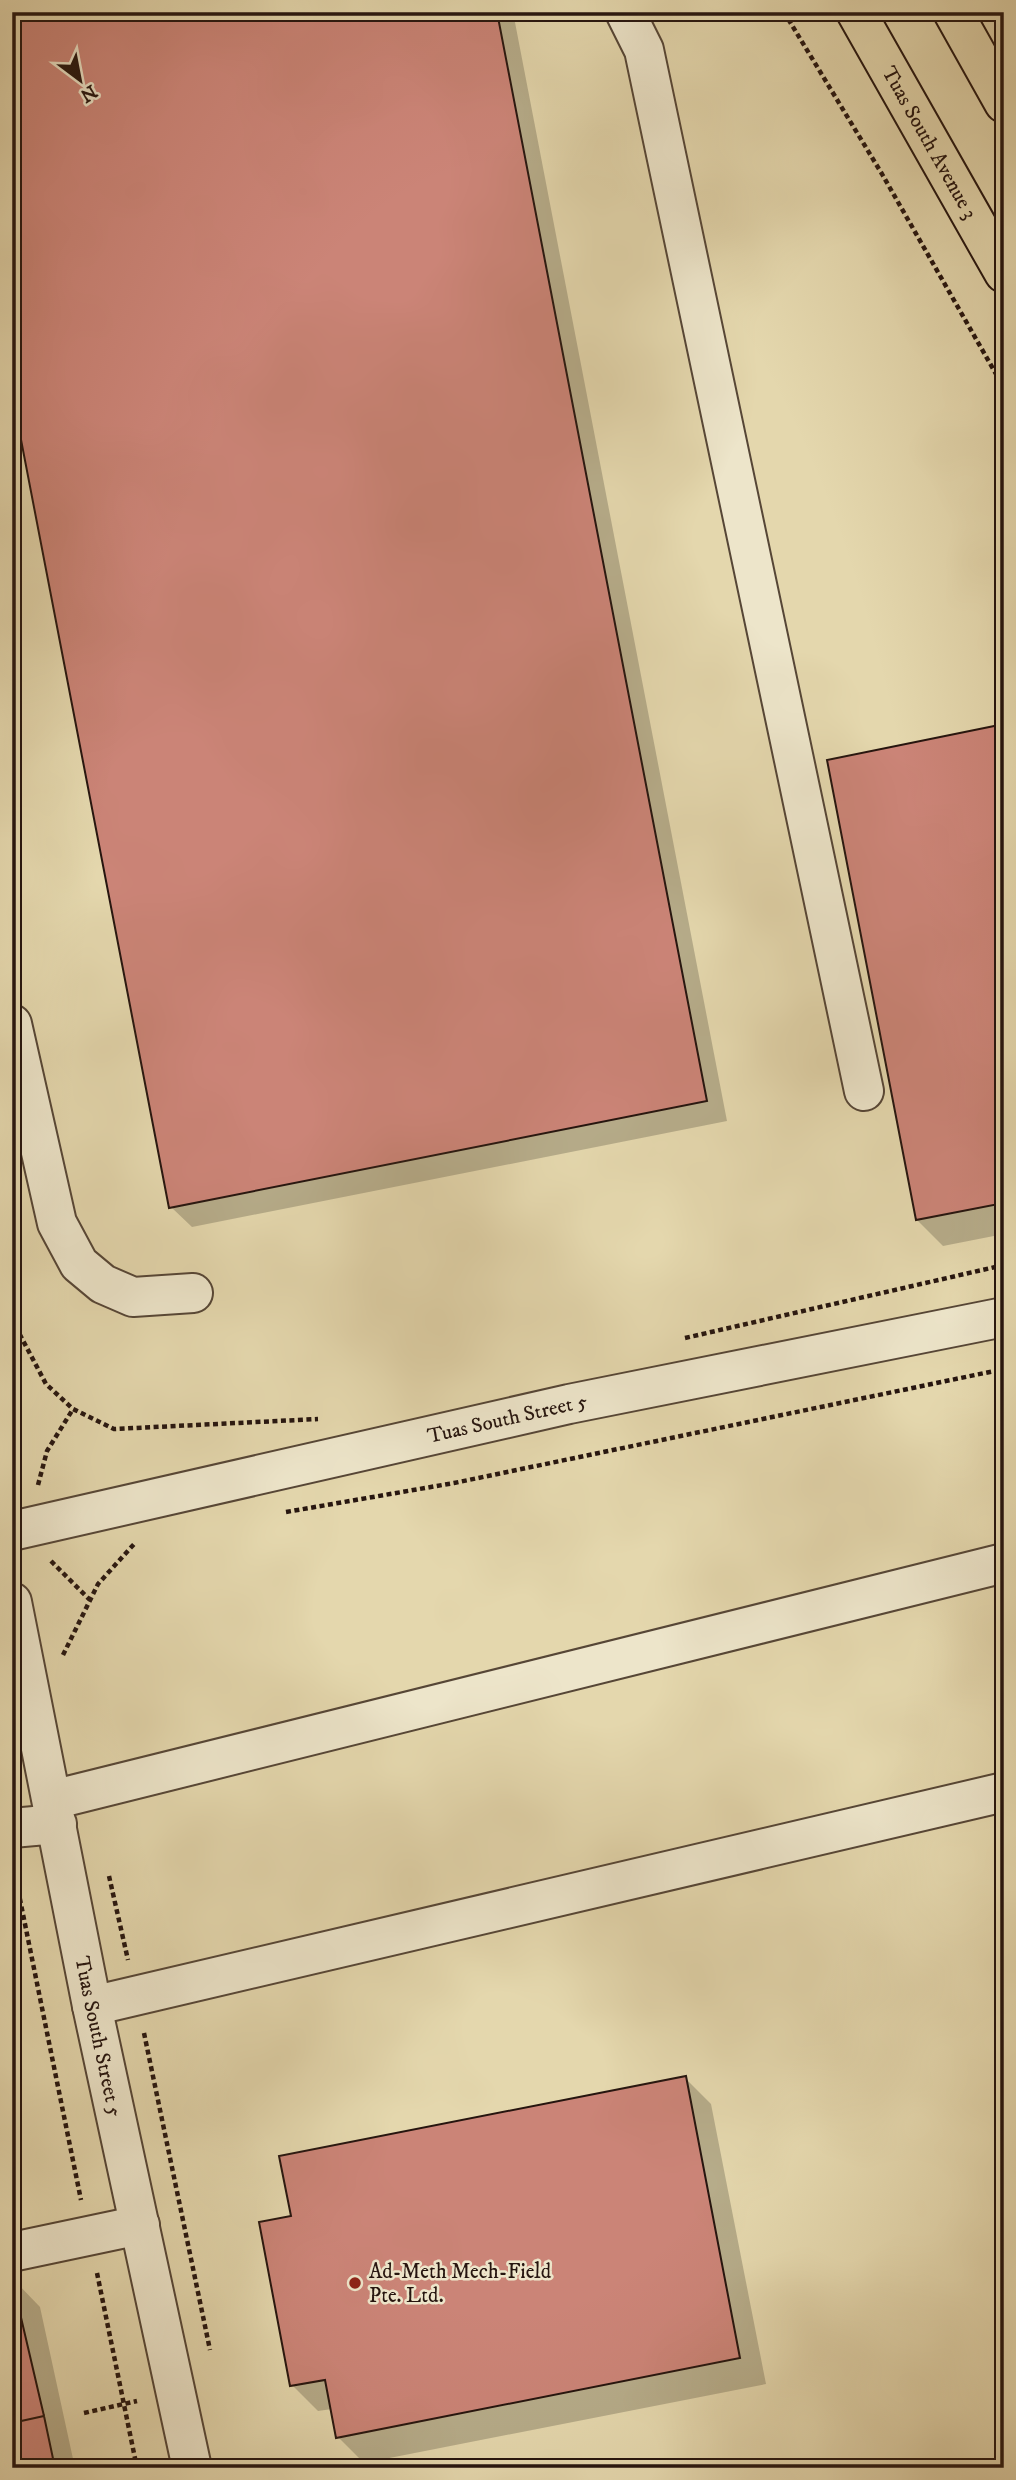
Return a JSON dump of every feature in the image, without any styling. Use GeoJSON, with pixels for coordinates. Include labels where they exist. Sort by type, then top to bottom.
{"type":"FeatureCollection","features":[{"type":"Feature","properties":{"kind":"main road","name":"Tuas South Avenue 3"},"geometry":{"type":"LineString","coordinates":[[856,12],[1004,273]]}},
{"type":"Feature","properties":{"kind":"main road"},"geometry":{"type":"LineString","coordinates":[[953,12],[1004,103]]}},
{"type":"Feature","properties":{"kind":"street"},"geometry":{"type":"LineString","coordinates":[[625,12],[644,51],[864,1091]]}},
{"type":"Feature","properties":{"kind":"street"},"geometry":{"type":"LineString","coordinates":[[12,1024],[57,1223],[79,1264],[103,1284],[133,1297],[193,1293]]}},
{"type":"Feature","properties":{"kind":"street","name":"Tuas South Street 5"},"geometry":{"type":"LineString","coordinates":[[12,1531],[569,1404],[1004,1317]]}},
{"type":"Feature","properties":{"kind":"street"},"geometry":{"type":"LineString","coordinates":[[12,1828],[54,1812],[1004,1563]]}},
{"type":"Feature","properties":{"kind":"street","name":"Tuas South Street 5"},"geometry":{"type":"LineString","coordinates":[[12,1602],[24,1723],[54,1812],[92,2006],[192,2468]]}},
{"type":"Feature","properties":{"kind":"street"},"geometry":{"type":"LineString","coordinates":[[92,2006],[1004,1791]]}},
{"type":"Feature","properties":{"kind":"street"},"geometry":{"type":"LineString","coordinates":[[12,2252],[140,2225]]}},
{"type":"Feature","properties":{"kind":"path"},"geometry":{"type":"LineString","coordinates":[[784,12],[882,174],[1004,388]]}},
{"type":"Feature","properties":{"kind":"path"},"geometry":{"type":"LineString","coordinates":[[682,1338],[1004,1265]]}},
{"type":"Feature","properties":{"kind":"path"},"geometry":{"type":"LineString","coordinates":[[12,1301],[19,1333],[46,1384],[73,1409],[114,1429],[319,1419]]}},
{"type":"Feature","properties":{"kind":"path"},"geometry":{"type":"LineString","coordinates":[[277,1513],[454,1483],[1004,1369]]}},
{"type":"Feature","properties":{"kind":"path"},"geometry":{"type":"LineString","coordinates":[[65,1667],[63,1653],[98,1584],[141,1537]]}},
{"type":"Feature","properties":{"kind":"path"},"geometry":{"type":"LineString","coordinates":[[12,1863],[137,2468]]}},
{"type":"Feature","properties":{"kind":"path"},"geometry":{"type":"LineString","coordinates":[[107,1867],[162,2104],[212,2360]]}},
{"type":"Feature","properties":{"kind":"path"},"geometry":{"type":"LineString","coordinates":[[84,2413],[175,2391]]}},
{"type":"Feature","properties":{"kind":"building"},"geometry":{"type":"Polygon","coordinates":[[[12,12],[497,12],[707,1101],[169,1208],[12,393],[12,12]]]}},
{"type":"Feature","properties":{"kind":"building"},"geometry":{"type":"Polygon","coordinates":[[[1004,724],[1004,1203],[916,1220],[827,760],[1004,724]]]}},
{"type":"Feature","properties":{"kind":"building"},"geometry":{"type":"Polygon","coordinates":[[[686,2076],[740,2358],[336,2438],[325,2380],[290,2386],[259,2222],[291,2216],[279,2156],[686,2076]]]}},
{"type":"Feature","properties":{"kind":"building"},"geometry":{"type":"Polygon","coordinates":[[[12,2279],[44,2416],[12,2423],[12,2279]]]}},
{"type":"Feature","properties":{"kind":"building"},"geometry":{"type":"Polygon","coordinates":[[[44,2416],[55,2468],[12,2468],[12,2423],[44,2416]]]}},
{"type":"Feature","properties":{"kind":"place","name":"Ad-Meth Mech-Field Pte. Ltd."},"geometry":{"type":"Point","coordinates":[355,2283]}}]}
